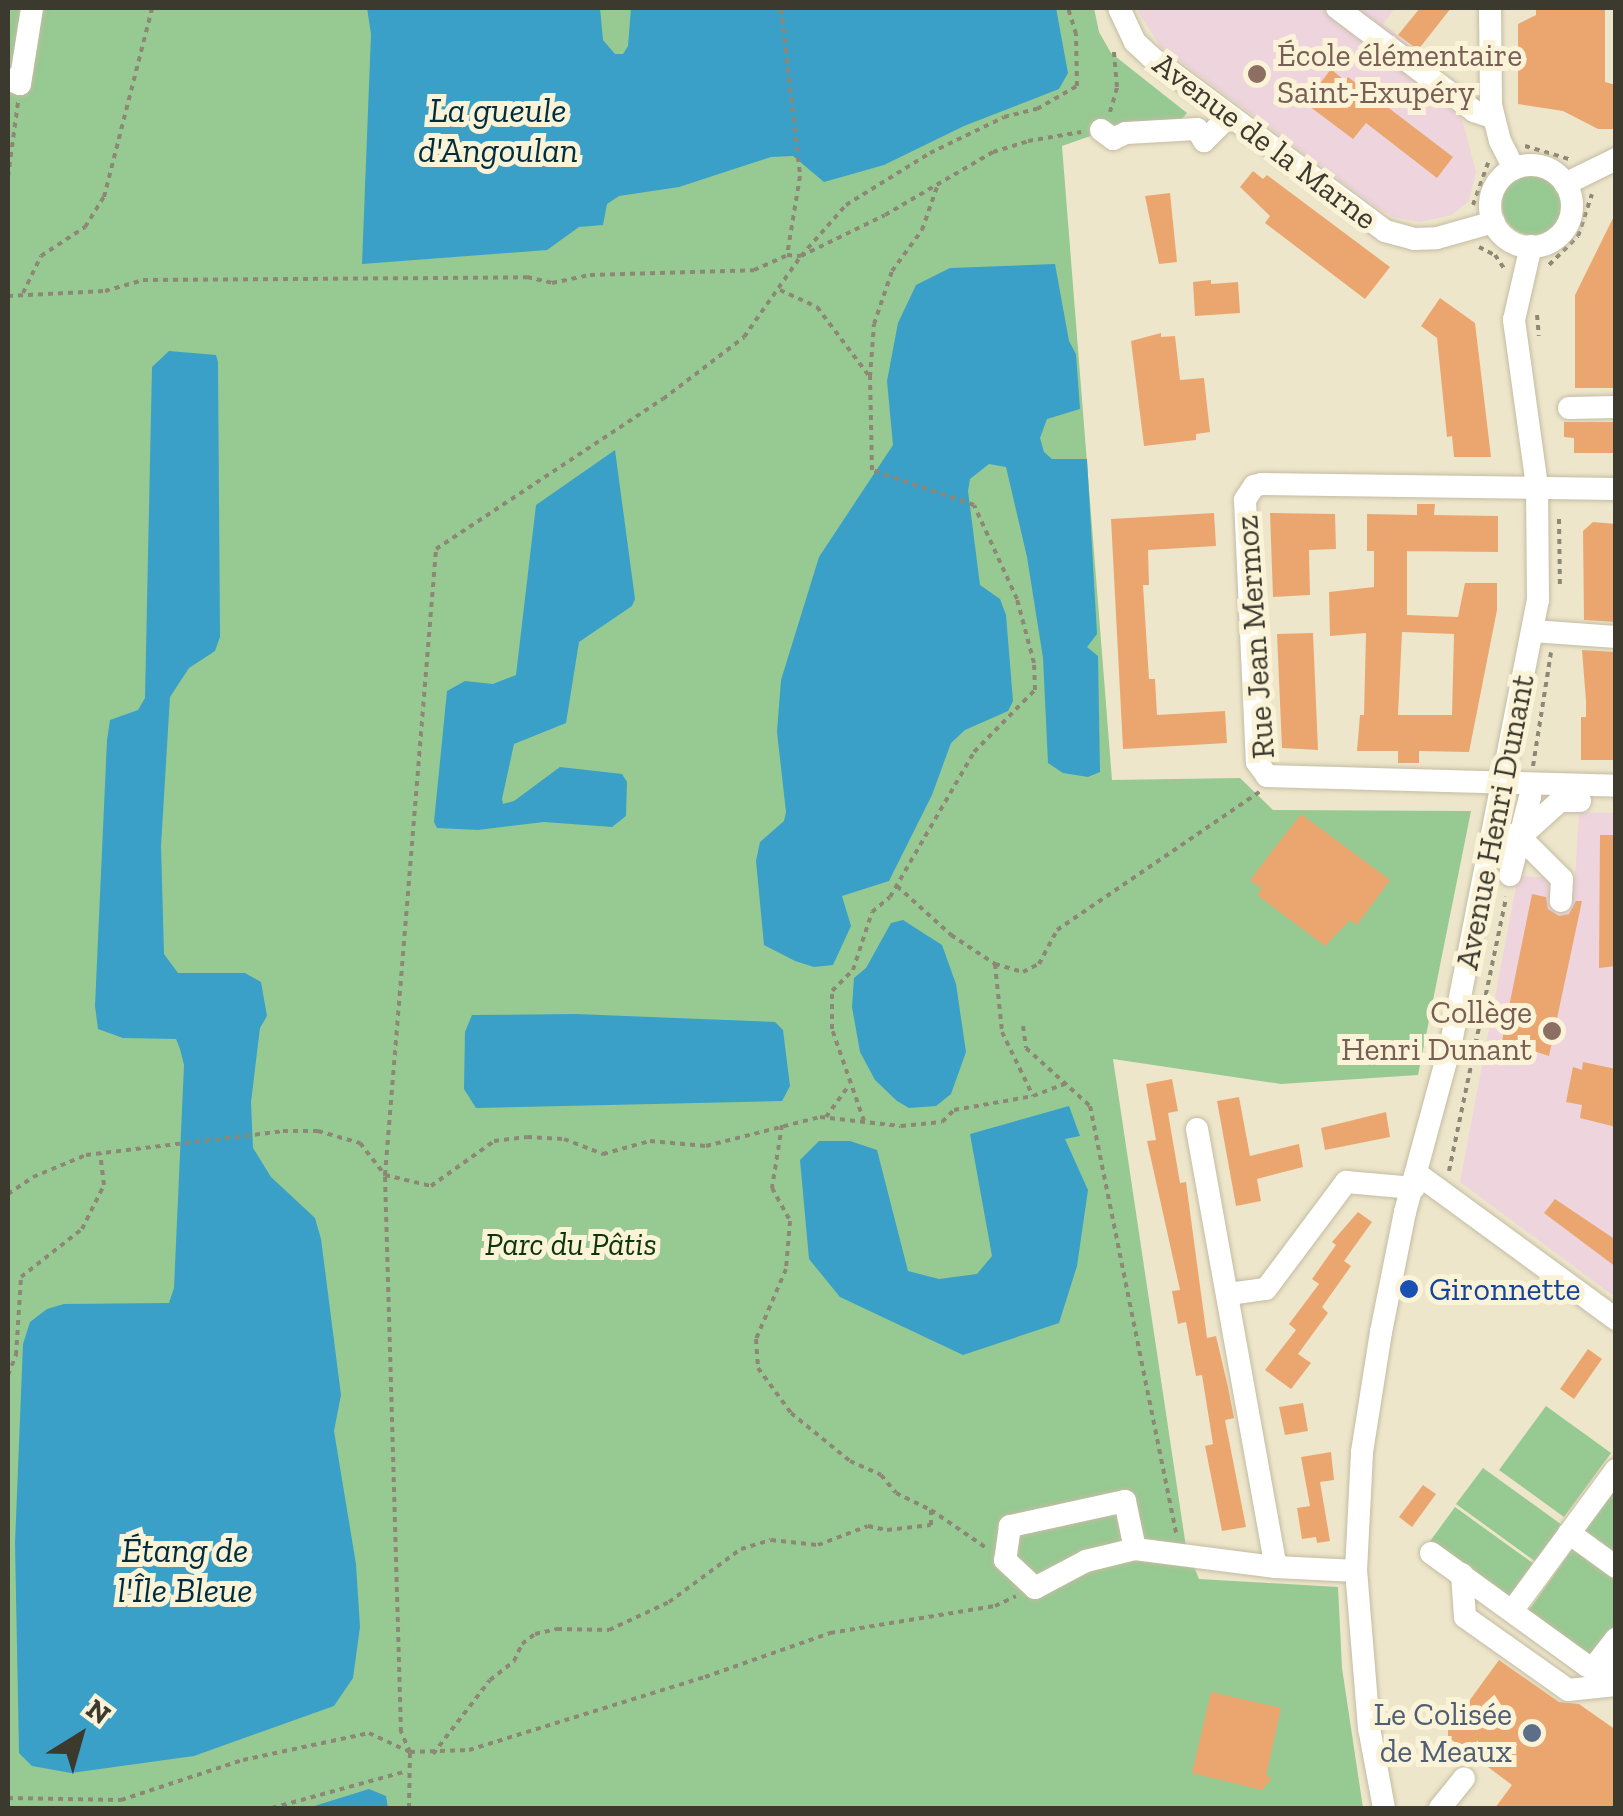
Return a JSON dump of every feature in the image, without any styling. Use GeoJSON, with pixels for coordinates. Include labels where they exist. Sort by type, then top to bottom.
{"type":"FeatureCollection","features":[{"type":"Feature","properties":{"kind":"street"},"geometry":{"type":"LineString","coordinates":[[14,82],[32,8]]}},
{"type":"Feature","properties":{"kind":"street","name":"Avenue de la Marne"},"geometry":{"type":"LineString","coordinates":[[1119,8],[1136,42],[1169,62],[1229,116],[1396,236],[1438,238],[1494,222]]}},
{"type":"Feature","properties":{"kind":"street"},"geometry":{"type":"LineString","coordinates":[[1337,8],[1474,111],[1493,117]]}},
{"type":"Feature","properties":{"kind":"street"},"geometry":{"type":"LineString","coordinates":[[1490,8],[1493,117],[1514,169]]}},
{"type":"Feature","properties":{"kind":"street"},"geometry":{"type":"LineString","coordinates":[[1108,141],[1126,133],[1197,129],[1204,145],[1229,116]]}},
{"type":"Feature","properties":{"kind":"street"},"geometry":{"type":"LineString","coordinates":[[1565,184],[1616,159]]}},
{"type":"Feature","properties":{"kind":"street"},"geometry":{"type":"LineString","coordinates":[[1540,166],[1565,184],[1571,203],[1565,227],[1554,239],[1530,246],[1508,240],[1494,222],[1492,191],[1514,169],[1540,166]]}},
{"type":"Feature","properties":{"kind":"street","name":"Avenue Henri Dunant"},"geometry":{"type":"LineString","coordinates":[[1384,1808],[1368,1728],[1356,1570],[1368,1402],[1503,784],[1544,636],[1537,486],[1514,331],[1514,311],[1530,246]]}},
{"type":"Feature","properties":{"kind":"street"},"geometry":{"type":"LineString","coordinates":[[1568,408],[1616,407]]}},
{"type":"Feature","properties":{"kind":"street","name":"Rue Jean Mermoz"},"geometry":{"type":"LineString","coordinates":[[1537,486],[1262,484],[1248,492],[1257,762],[1276,780],[1616,786]]}},
{"type":"Feature","properties":{"kind":"street"},"geometry":{"type":"LineString","coordinates":[[1537,486],[1616,489]]}},
{"type":"Feature","properties":{"kind":"street"},"geometry":{"type":"LineString","coordinates":[[1544,636],[1616,637]]}},
{"type":"Feature","properties":{"kind":"street"},"geometry":{"type":"LineString","coordinates":[[1510,875],[1513,836],[1530,797]]}},
{"type":"Feature","properties":{"kind":"street"},"geometry":{"type":"LineString","coordinates":[[1513,836],[1567,800]]}},
{"type":"Feature","properties":{"kind":"street"},"geometry":{"type":"LineString","coordinates":[[1513,836],[1562,879],[1561,901]]}},
{"type":"Feature","properties":{"kind":"street"},"geometry":{"type":"LineString","coordinates":[[1197,1129],[1276,1568]]}},
{"type":"Feature","properties":{"kind":"street"},"geometry":{"type":"LineString","coordinates":[[1228,1294],[1266,1289],[1293,1244],[1346,1182],[1416,1182],[1616,1319]]}},
{"type":"Feature","properties":{"kind":"street"},"geometry":{"type":"LineString","coordinates":[[1512,1611],[1616,1470]]}},
{"type":"Feature","properties":{"kind":"street"},"geometry":{"type":"LineString","coordinates":[[1135,1549],[1125,1501],[1010,1526],[1005,1560],[1034,1588],[1086,1561],[1135,1549],[1276,1568],[1356,1570]]}},
{"type":"Feature","properties":{"kind":"street"},"geometry":{"type":"LineString","coordinates":[[1569,1533],[1616,1567]]}},
{"type":"Feature","properties":{"kind":"street"},"geometry":{"type":"LineString","coordinates":[[1431,1552],[1512,1611],[1605,1669],[1616,1639]]}},
{"type":"Feature","properties":{"kind":"street"},"geometry":{"type":"LineString","coordinates":[[1462,1574],[1464,1617],[1568,1690],[1616,1685]]}},
{"type":"Feature","properties":{"kind":"street"},"geometry":{"type":"LineString","coordinates":[[1440,1808],[1464,1778]]}},
{"type":"Feature","properties":{"kind":"path"},"geometry":{"type":"LineString","coordinates":[[22,294],[41,256],[85,227],[104,197],[152,8]]}},
{"type":"Feature","properties":{"kind":"path"},"geometry":{"type":"LineString","coordinates":[[781,8],[800,176],[787,254]]}},
{"type":"Feature","properties":{"kind":"path"},"geometry":{"type":"LineString","coordinates":[[409,1808],[410,1752],[400,1732],[385,1175],[436,549],[663,399],[744,337],[802,256],[846,204],[930,153],[1004,117],[1037,109],[1077,86],[1076,34],[1068,8]]}},
{"type":"Feature","properties":{"kind":"path"},"geometry":{"type":"LineString","coordinates":[[8,296],[105,291],[143,280],[527,277],[552,284],[590,276],[754,270],[787,254],[802,256],[993,152],[1028,141],[1108,141],[1117,87],[1114,49]]}},
{"type":"Feature","properties":{"kind":"path"},"geometry":{"type":"LineString","coordinates":[[8,177],[14,82]]}},
{"type":"Feature","properties":{"kind":"path"},"geometry":{"type":"LineString","coordinates":[[1516,140],[1542,153],[1576,160]]}},
{"type":"Feature","properties":{"kind":"path"},"geometry":{"type":"LineString","coordinates":[[1470,209],[1485,178],[1488,151]]}},
{"type":"Feature","properties":{"kind":"path"},"geometry":{"type":"LineString","coordinates":[[864,1121],[832,1030],[832,991],[853,970],[872,912],[896,886],[974,752],[1035,690],[1034,663],[1017,599],[974,505],[872,470],[870,377],[874,324],[892,271],[922,230],[938,184]]}},
{"type":"Feature","properties":{"kind":"path"},"geometry":{"type":"LineString","coordinates":[[1545,269],[1578,236],[1598,186]]}},
{"type":"Feature","properties":{"kind":"path"},"geometry":{"type":"LineString","coordinates":[[1474,247],[1495,255],[1506,280]]}},
{"type":"Feature","properties":{"kind":"path"},"geometry":{"type":"LineString","coordinates":[[780,290],[817,307],[870,377]]}},
{"type":"Feature","properties":{"kind":"path"},"geometry":{"type":"LineString","coordinates":[[1536,302],[1541,353]]}},
{"type":"Feature","properties":{"kind":"path"},"geometry":{"type":"LineString","coordinates":[[1533,771],[1544,636]]}},
{"type":"Feature","properties":{"kind":"path"},"geometry":{"type":"LineString","coordinates":[[896,886],[952,935],[995,964],[1023,972],[1039,964],[1056,930],[1276,780]]}},
{"type":"Feature","properties":{"kind":"path"},"geometry":{"type":"LineString","coordinates":[[1445,1178],[1452,1164],[1510,875]]}},
{"type":"Feature","properties":{"kind":"path"},"geometry":{"type":"LineString","coordinates":[[995,964],[1002,1032],[1033,1096]]}},
{"type":"Feature","properties":{"kind":"path"},"geometry":{"type":"LineString","coordinates":[[1023,1026],[1026,1048],[1090,1106],[1181,1557]]}},
{"type":"Feature","properties":{"kind":"path"},"geometry":{"type":"LineString","coordinates":[[826,1117],[851,1082]]}},
{"type":"Feature","properties":{"kind":"path"},"geometry":{"type":"LineString","coordinates":[[8,1194],[32,1177],[100,1153],[208,1138],[318,1131],[360,1144],[385,1175],[431,1186],[494,1140],[564,1138],[603,1154],[650,1141],[706,1146],[826,1117],[901,1126],[942,1122],[954,1110],[1033,1096],[1065,1084]]}},
{"type":"Feature","properties":{"kind":"path"},"geometry":{"type":"LineString","coordinates":[[782,1125],[772,1188],[790,1220],[786,1269],[756,1339],[758,1368],[791,1412],[835,1449],[881,1475],[896,1492],[931,1510],[1012,1566]]}},
{"type":"Feature","properties":{"kind":"path"},"geometry":{"type":"LineString","coordinates":[[8,1374],[16,1354],[21,1276],[82,1229],[104,1185],[100,1153]]}},
{"type":"Feature","properties":{"kind":"path"},"geometry":{"type":"LineString","coordinates":[[8,1184],[16,1188]]}},
{"type":"Feature","properties":{"kind":"path"},"geometry":{"type":"LineString","coordinates":[[433,1754],[490,1680],[514,1661],[522,1644],[535,1634],[557,1629],[609,1630],[668,1602],[741,1549],[771,1540],[818,1545],[868,1526],[886,1530],[931,1525],[931,1510]]}},
{"type":"Feature","properties":{"kind":"path"},"geometry":{"type":"LineString","coordinates":[[8,1798],[121,1800],[243,1760],[369,1733],[410,1752],[433,1754],[505,1738],[830,1633],[995,1606],[1034,1588]]}},
{"type":"Feature","properties":{"kind":"path"},"geometry":{"type":"LineString","coordinates":[[272,1808],[407,1770]]}},
{"type":"Feature","properties":{"kind":"shaded area"},"geometry":{"type":"Polygon","coordinates":[[[1136,8],[1395,8],[1383,24],[1421,54],[1406,75],[1462,119],[1476,172],[1469,201],[1452,215],[1420,222],[1393,217],[1160,46],[1136,8]]]}},
{"type":"Feature","properties":{"kind":"shaded area","name":"Collège Henri Dunant"},"geometry":{"type":"Polygon","coordinates":[[[1579,812],[1615,813],[1615,1297],[1460,1182],[1518,876],[1575,879],[1579,812]]]}},
{"type":"Feature","properties":{"kind":"green space","name":"Parc du Pâtis"},"geometry":{"type":"Polygon","coordinates":[[[8,8],[1094,8],[1099,32],[1111,53],[1187,113],[1177,124],[1098,126],[1099,133],[1062,146],[1112,780],[1240,778],[1273,810],[1471,811],[1418,1075],[1281,1084],[1113,1059],[1186,1547],[1199,1579],[1338,1587],[1342,1668],[1363,1808],[8,1808],[8,8]]]}},
{"type":"Feature","properties":{"kind":"green space"},"geometry":{"type":"Polygon","coordinates":[[[1532,175],[1553,184],[1562,205],[1553,226],[1532,235],[1511,226],[1502,205],[1511,184],[1532,175]]]}},
{"type":"Feature","properties":{"kind":"green space"},"geometry":{"type":"Polygon","coordinates":[[[1546,1406],[1611,1453],[1564,1517],[1499,1470],[1546,1406]]]}},
{"type":"Feature","properties":{"kind":"green space"},"geometry":{"type":"Polygon","coordinates":[[[1483,1468],[1562,1525],[1536,1562],[1456,1504],[1483,1468]]]}},
{"type":"Feature","properties":{"kind":"green space"},"geometry":{"type":"Polygon","coordinates":[[[1615,1488],[1615,1554],[1584,1531],[1615,1488]]]}},
{"type":"Feature","properties":{"kind":"green space"},"geometry":{"type":"Polygon","coordinates":[[[1455,1507],[1534,1564],[1507,1601],[1428,1544],[1455,1507]]]}},
{"type":"Feature","properties":{"kind":"green space"},"geometry":{"type":"Polygon","coordinates":[[[1573,1548],[1615,1579],[1615,1627],[1592,1660],[1527,1613],[1573,1548]]]}},
{"type":"Feature","properties":{"kind":"water","name":"La gueule d'Angoulan"},"geometry":{"type":"Polygon","coordinates":[[[367,8],[600,8],[603,40],[615,54],[623,54],[628,46],[631,8],[1056,8],[1068,73],[1059,89],[964,126],[884,165],[824,182],[793,156],[771,157],[679,187],[619,196],[607,204],[603,225],[579,227],[547,250],[362,264],[371,34],[367,8]]]}},
{"type":"Feature","properties":{"kind":"water"},"geometry":{"type":"Polygon","coordinates":[[[1055,264],[1069,341],[1076,354],[1080,409],[1047,419],[1040,438],[1044,452],[1052,459],[1087,459],[1097,634],[1087,647],[1098,656],[1100,772],[1088,777],[1063,773],[1048,763],[1043,658],[1027,557],[1006,467],[989,464],[970,479],[968,491],[980,585],[1000,599],[1006,615],[1013,701],[1008,711],[965,730],[951,743],[932,795],[889,881],[842,896],[851,926],[833,965],[814,967],[795,961],[764,945],[756,861],[760,842],[784,821],[786,812],[777,732],[781,680],[819,557],[893,445],[887,381],[898,323],[916,285],[950,268],[1055,264]]]}},
{"type":"Feature","properties":{"kind":"water","name":"Étang de l'Île Bleue"},"geometry":{"type":"Polygon","coordinates":[[[169,351],[216,355],[218,362],[220,637],[215,651],[189,668],[170,697],[161,846],[164,954],[178,973],[245,973],[261,982],[267,1016],[260,1028],[251,1102],[253,1148],[271,1177],[315,1218],[321,1239],[341,1395],[334,1431],[356,1564],[360,1627],[353,1678],[334,1706],[194,1756],[71,1773],[32,1766],[19,1753],[15,1543],[23,1344],[30,1322],[47,1309],[64,1304],[169,1303],[174,1288],[184,1065],[180,1049],[176,1039],[123,1038],[98,1029],[95,1006],[107,740],[110,720],[138,710],[145,698],[152,367],[169,351]]]}},
{"type":"Feature","properties":{"kind":"water"},"geometry":{"type":"Polygon","coordinates":[[[615,450],[635,599],[632,606],[579,642],[566,723],[514,744],[502,799],[503,804],[514,801],[560,767],[622,774],[627,782],[626,816],[612,827],[544,822],[478,830],[437,828],[434,822],[447,691],[465,681],[493,684],[516,675],[536,505],[615,450]]]}},
{"type":"Feature","properties":{"kind":"water"},"geometry":{"type":"Polygon","coordinates":[[[903,920],[942,945],[956,984],[966,1052],[951,1094],[936,1106],[909,1108],[875,1080],[860,1052],[852,1007],[854,978],[866,968],[891,923],[903,920]]]}},
{"type":"Feature","properties":{"kind":"water"},"geometry":{"type":"Polygon","coordinates":[[[576,1014],[775,1022],[783,1030],[790,1086],[782,1101],[476,1108],[464,1089],[465,1032],[472,1015],[576,1014]]]}},
{"type":"Feature","properties":{"kind":"water"},"geometry":{"type":"Polygon","coordinates":[[[1069,1106],[1080,1136],[1065,1139],[1088,1190],[1077,1266],[1059,1323],[963,1355],[840,1297],[809,1259],[800,1160],[819,1141],[850,1141],[877,1150],[908,1271],[939,1279],[977,1274],[992,1256],[970,1134],[1069,1106]]]}},
{"type":"Feature","properties":{"kind":"water"},"geometry":{"type":"Polygon","coordinates":[[[369,1789],[386,1796],[388,1808],[308,1808],[369,1789]]]}},
{"type":"Feature","properties":{"kind":"building"},"geometry":{"type":"Polygon","coordinates":[[[1420,8],[1451,8],[1418,50],[1398,35],[1420,8]]]}},
{"type":"Feature","properties":{"kind":"building"},"geometry":{"type":"Polygon","coordinates":[[[1536,8],[1605,8],[1605,82],[1616,85],[1616,129],[1598,129],[1563,111],[1518,104],[1518,24],[1536,15],[1536,8]]]}},
{"type":"Feature","properties":{"kind":"building"},"geometry":{"type":"Polygon","coordinates":[[[1331,69],[1345,81],[1348,77],[1453,157],[1437,178],[1366,123],[1353,139],[1305,103],[1331,69]]]}},
{"type":"Feature","properties":{"kind":"building"},"geometry":{"type":"Polygon","coordinates":[[[1253,171],[1263,179],[1267,175],[1390,267],[1365,299],[1265,223],[1270,216],[1240,187],[1253,171]]]}},
{"type":"Feature","properties":{"kind":"building"},"geometry":{"type":"Polygon","coordinates":[[[1170,193],[1177,262],[1159,264],[1145,196],[1170,193]]]}},
{"type":"Feature","properties":{"kind":"building"},"geometry":{"type":"Polygon","coordinates":[[[1616,212],[1616,388],[1575,388],[1575,295],[1616,212]]]}},
{"type":"Feature","properties":{"kind":"building"},"geometry":{"type":"Polygon","coordinates":[[[1211,280],[1211,284],[1238,282],[1240,313],[1195,316],[1193,282],[1211,280]]]}},
{"type":"Feature","properties":{"kind":"building"},"geometry":{"type":"Polygon","coordinates":[[[1440,298],[1475,323],[1491,457],[1454,457],[1452,436],[1447,437],[1437,338],[1421,326],[1440,298]]]}},
{"type":"Feature","properties":{"kind":"building"},"geometry":{"type":"Polygon","coordinates":[[[1161,333],[1161,337],[1175,336],[1180,380],[1204,378],[1210,432],[1196,434],[1196,440],[1144,446],[1131,341],[1161,333]]]}},
{"type":"Feature","properties":{"kind":"building"},"geometry":{"type":"Polygon","coordinates":[[[1564,422],[1616,422],[1616,453],[1574,453],[1574,438],[1564,437],[1564,422]]]}},
{"type":"Feature","properties":{"kind":"building"},"geometry":{"type":"Polygon","coordinates":[[[1417,504],[1435,504],[1434,515],[1498,516],[1498,552],[1407,551],[1407,615],[1458,617],[1465,583],[1497,583],[1497,610],[1469,752],[1419,751],[1419,763],[1398,763],[1398,751],[1357,751],[1360,715],[1364,715],[1366,633],[1330,636],[1329,592],[1374,587],[1374,551],[1367,551],[1367,514],[1417,515],[1417,504]],[[1402,632],[1398,715],[1452,715],[1454,634],[1402,632]]]}},
{"type":"Feature","properties":{"kind":"building"},"geometry":{"type":"Polygon","coordinates":[[[1214,513],[1216,546],[1148,550],[1149,585],[1143,585],[1149,679],[1155,679],[1157,715],[1225,711],[1227,743],[1123,749],[1111,519],[1214,513]]]}},
{"type":"Feature","properties":{"kind":"building"},"geometry":{"type":"Polygon","coordinates":[[[1270,513],[1335,514],[1336,549],[1309,550],[1310,595],[1273,597],[1270,513]]]}},
{"type":"Feature","properties":{"kind":"building"},"geometry":{"type":"Polygon","coordinates":[[[1593,522],[1616,524],[1616,622],[1584,620],[1583,531],[1593,522]]]}},
{"type":"Feature","properties":{"kind":"building"},"geometry":{"type":"Polygon","coordinates":[[[1313,633],[1318,750],[1282,748],[1277,634],[1313,633]]]}},
{"type":"Feature","properties":{"kind":"building"},"geometry":{"type":"Polygon","coordinates":[[[1582,650],[1616,652],[1615,760],[1581,760],[1581,717],[1586,717],[1582,650]]]}},
{"type":"Feature","properties":{"kind":"building"},"geometry":{"type":"Polygon","coordinates":[[[1301,814],[1390,880],[1357,925],[1350,920],[1325,946],[1257,895],[1262,889],[1250,880],[1301,814]]]}},
{"type":"Feature","properties":{"kind":"building"},"geometry":{"type":"Polygon","coordinates":[[[1600,835],[1616,835],[1616,966],[1599,968],[1600,835]]]}},
{"type":"Feature","properties":{"kind":"building"},"geometry":{"type":"Polygon","coordinates":[[[1532,894],[1546,897],[1548,909],[1559,916],[1569,914],[1576,901],[1582,901],[1549,1056],[1502,1041],[1532,894]]]}},
{"type":"Feature","properties":{"kind":"building"},"geometry":{"type":"Polygon","coordinates":[[[1583,1062],[1616,1069],[1616,1127],[1580,1118],[1582,1105],[1566,1102],[1573,1067],[1582,1070],[1583,1062]]]}},
{"type":"Feature","properties":{"kind":"building"},"geometry":{"type":"Polygon","coordinates":[[[1172,1079],[1178,1111],[1168,1113],[1180,1183],[1186,1182],[1207,1338],[1216,1336],[1234,1418],[1225,1420],[1246,1527],[1222,1531],[1205,1446],[1213,1444],[1202,1375],[1196,1376],[1186,1322],[1178,1324],[1172,1291],[1180,1290],[1147,1141],[1156,1140],[1146,1084],[1172,1079]]]}},
{"type":"Feature","properties":{"kind":"building"},"geometry":{"type":"Polygon","coordinates":[[[1239,1097],[1250,1156],[1299,1144],[1303,1167],[1257,1179],[1261,1201],[1236,1206],[1217,1101],[1239,1097]]]}},
{"type":"Feature","properties":{"kind":"building"},"geometry":{"type":"Polygon","coordinates":[[[1386,1112],[1390,1137],[1325,1150],[1321,1128],[1386,1112]]]}},
{"type":"Feature","properties":{"kind":"building"},"geometry":{"type":"Polygon","coordinates":[[[1555,1199],[1616,1240],[1616,1267],[1544,1213],[1555,1199]]]}},
{"type":"Feature","properties":{"kind":"building"},"geometry":{"type":"Polygon","coordinates":[[[1358,1212],[1372,1222],[1344,1261],[1351,1266],[1322,1307],[1328,1313],[1298,1354],[1311,1363],[1291,1389],[1265,1370],[1296,1330],[1289,1324],[1319,1284],[1312,1279],[1336,1245],[1332,1242],[1358,1212]]]}},
{"type":"Feature","properties":{"kind":"building"},"geometry":{"type":"Polygon","coordinates":[[[1588,1349],[1602,1359],[1574,1399],[1560,1389],[1588,1349]]]}},
{"type":"Feature","properties":{"kind":"building"},"geometry":{"type":"Polygon","coordinates":[[[1303,1403],[1308,1431],[1285,1435],[1279,1407],[1303,1403]]]}},
{"type":"Feature","properties":{"kind":"building"},"geometry":{"type":"Polygon","coordinates":[[[1331,1452],[1334,1480],[1320,1482],[1330,1541],[1317,1543],[1316,1537],[1302,1539],[1297,1508],[1310,1506],[1301,1457],[1331,1452]]]}},
{"type":"Feature","properties":{"kind":"building"},"geometry":{"type":"Polygon","coordinates":[[[1423,1485],[1436,1494],[1412,1527],[1399,1517],[1423,1485]]]}},
{"type":"Feature","properties":{"kind":"building","name":"Le Colisée de Meaux"},"geometry":{"type":"Polygon","coordinates":[[[1499,1660],[1559,1702],[1579,1704],[1616,1730],[1616,1808],[1495,1808],[1512,1785],[1448,1737],[1448,1730],[1499,1660]]]}},
{"type":"Feature","properties":{"kind":"building"},"geometry":{"type":"Polygon","coordinates":[[[1211,1692],[1281,1708],[1266,1776],[1272,1778],[1262,1790],[1192,1773],[1211,1692]]]}},
{"type":"Feature","properties":{"kind":"place","name":"École élémentaire Saint-Exupéry"},"geometry":{"type":"Point","coordinates":[1257,74]}},
{"type":"Feature","properties":{"kind":"place","name":"Collège Henri Dunant"},"geometry":{"type":"Point","coordinates":[1552,1031]}},
{"type":"Feature","properties":{"kind":"place","name":"Gironnette"},"geometry":{"type":"Point","coordinates":[1409,1289]}},
{"type":"Feature","properties":{"kind":"place","name":"Le Colisée de Meaux"},"geometry":{"type":"Point","coordinates":[1532,1733]}}]}
